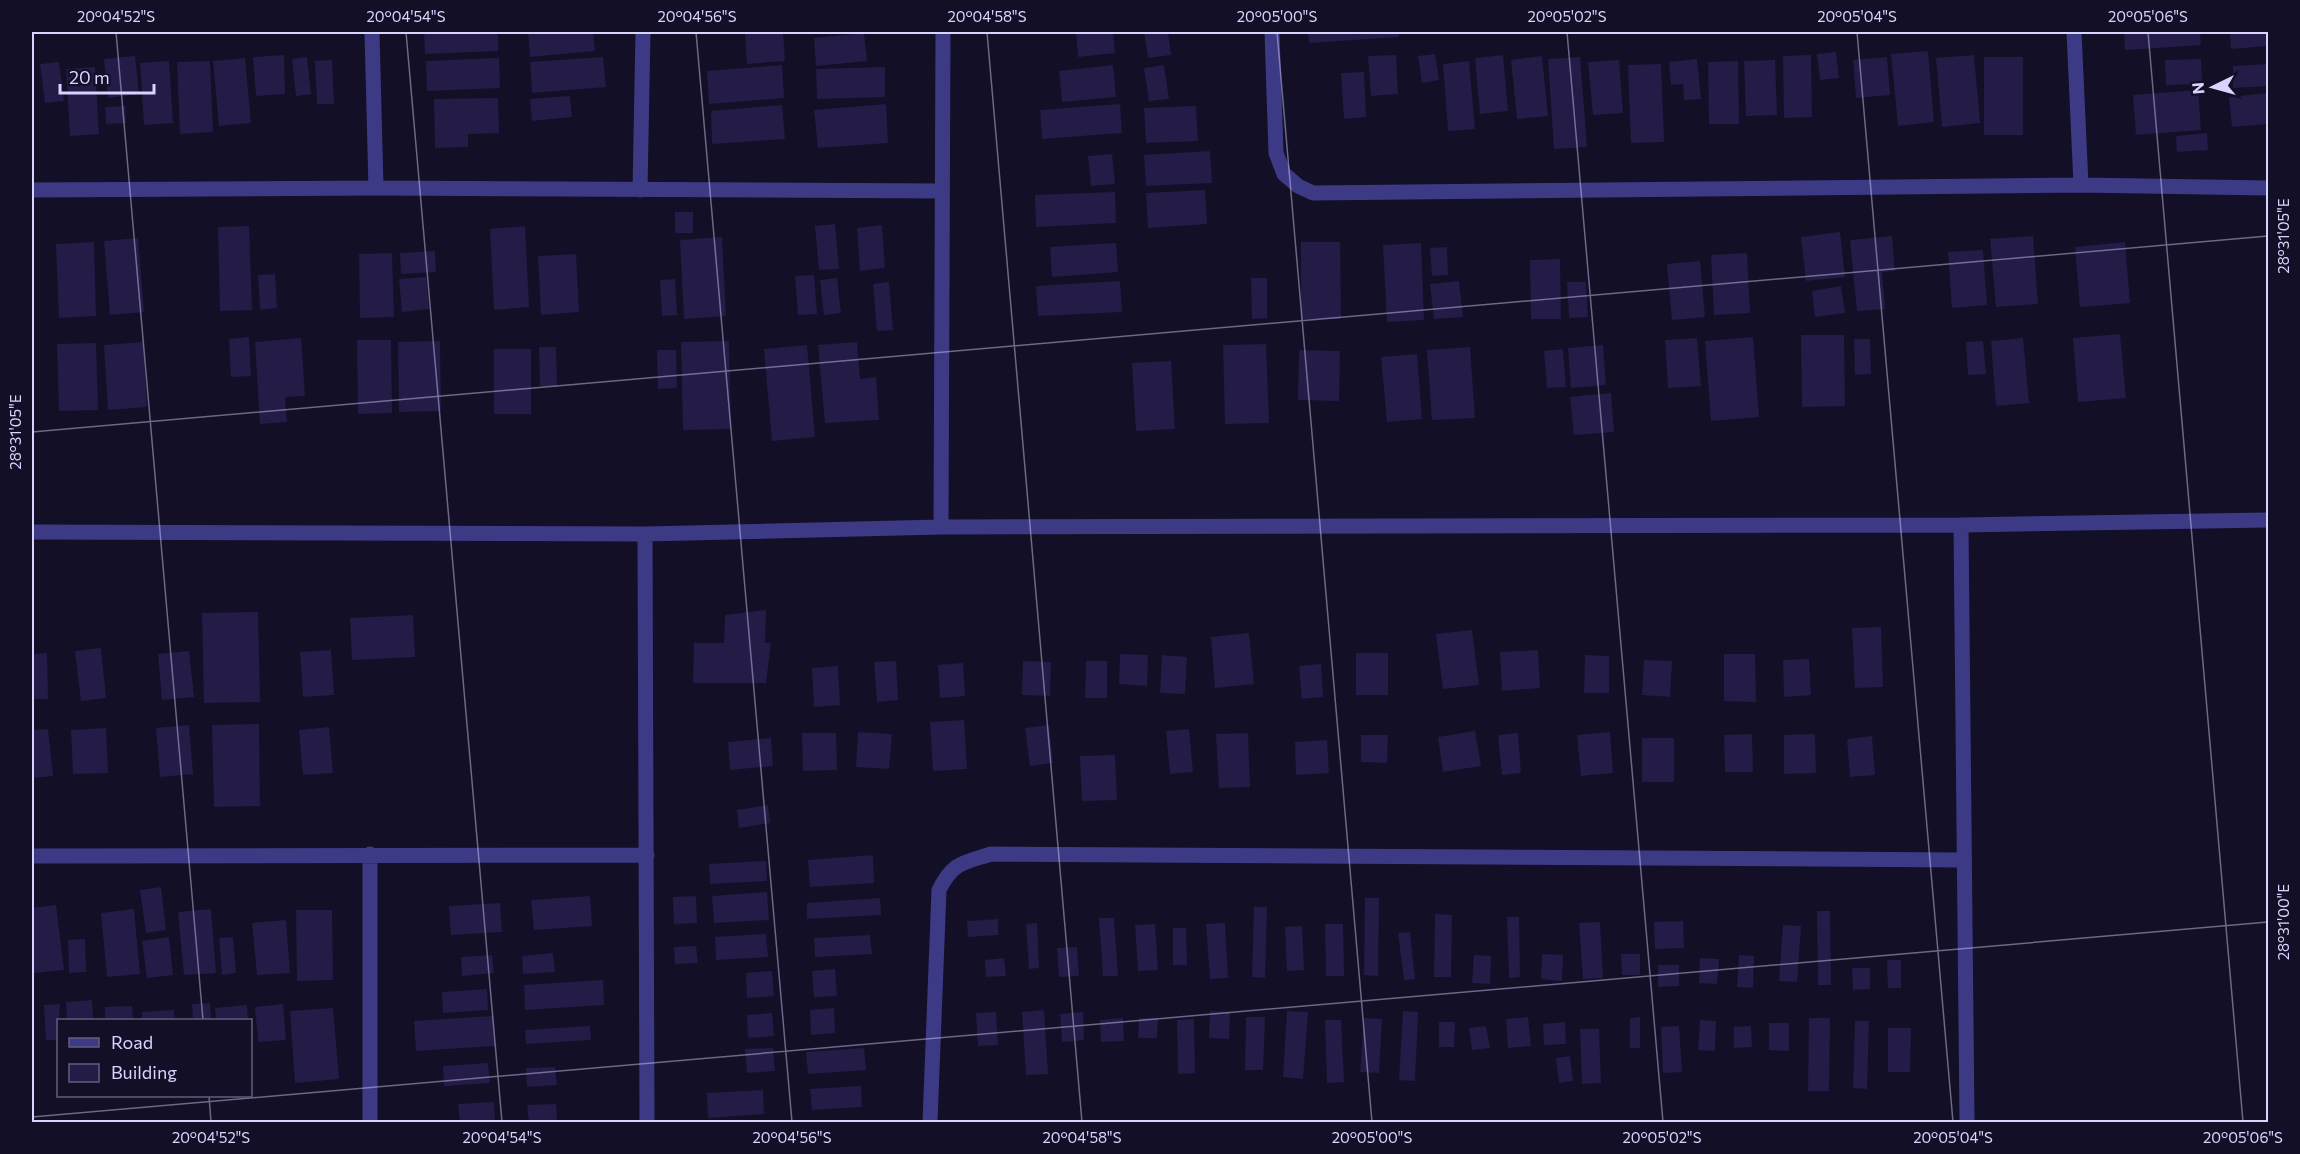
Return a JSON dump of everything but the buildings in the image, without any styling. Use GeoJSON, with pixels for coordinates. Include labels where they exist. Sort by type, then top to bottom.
{"type":"FeatureCollection","features":[{"type":"Feature","properties":{"kind":"street"},"geometry":{"type":"LineString","coordinates":[[372,32],[376,188]]}},
{"type":"Feature","properties":{"kind":"street"},"geometry":{"type":"LineString","coordinates":[[640,190],[643,32]]}},
{"type":"Feature","properties":{"kind":"street"},"geometry":{"type":"LineString","coordinates":[[941,527],[943,32]]}},
{"type":"Feature","properties":{"kind":"street"},"geometry":{"type":"LineString","coordinates":[[1272,32],[1276,153],[1284,174],[1298,186],[1313,194],[2081,185],[2268,188]]}},
{"type":"Feature","properties":{"kind":"street"},"geometry":{"type":"LineString","coordinates":[[2074,32],[2081,185]]}},
{"type":"Feature","properties":{"kind":"street"},"geometry":{"type":"LineString","coordinates":[[32,190],[376,188],[942,191]]}},
{"type":"Feature","properties":{"kind":"street"},"geometry":{"type":"LineString","coordinates":[[32,532],[645,534],[941,527],[1961,525],[2268,520]]}},
{"type":"Feature","properties":{"kind":"street"},"geometry":{"type":"LineString","coordinates":[[1961,525],[1967,1122]]}},
{"type":"Feature","properties":{"kind":"street"},"geometry":{"type":"LineString","coordinates":[[645,534],[647,1122]]}},
{"type":"Feature","properties":{"kind":"street"},"geometry":{"type":"LineString","coordinates":[[370,854],[370,1122]]}},
{"type":"Feature","properties":{"kind":"street"},"geometry":{"type":"LineString","coordinates":[[930,1122],[939,890],[948,873],[963,863],[991,854],[1963,860]]}},
{"type":"Feature","properties":{"kind":"street"},"geometry":{"type":"LineString","coordinates":[[32,856],[647,855]]}}]}
